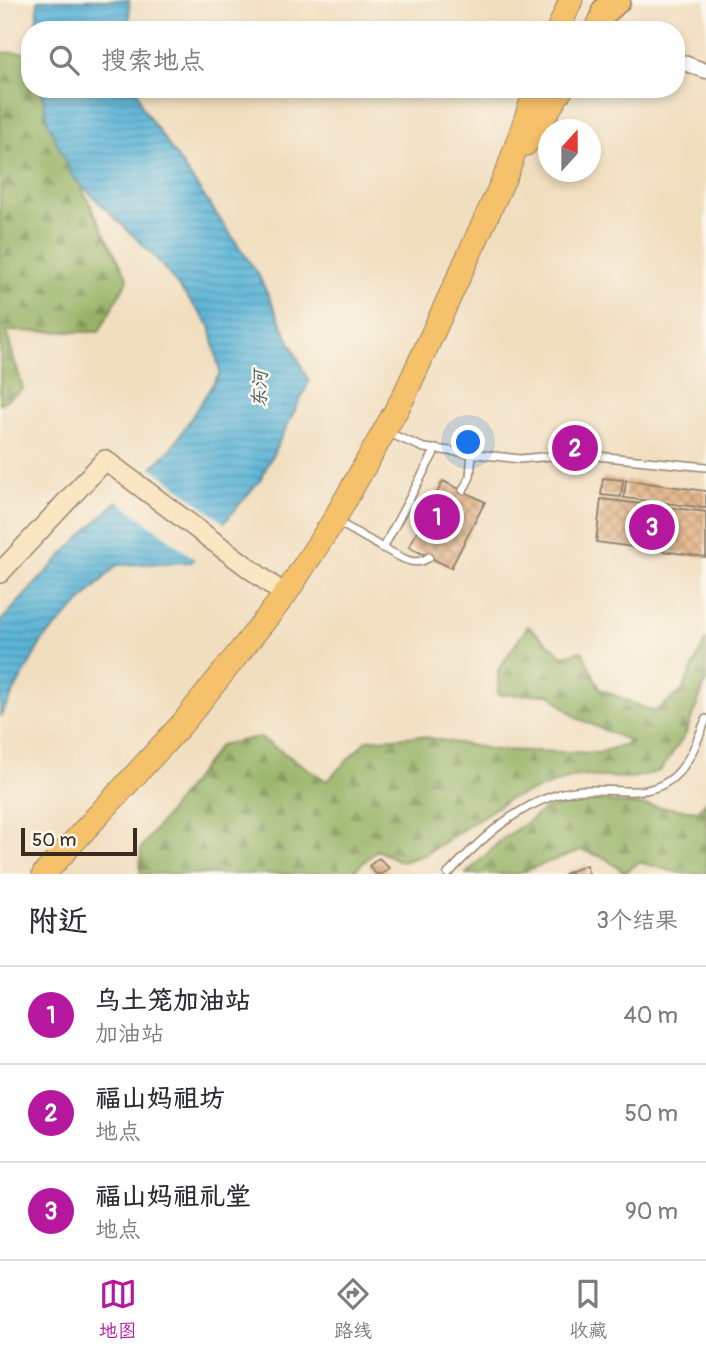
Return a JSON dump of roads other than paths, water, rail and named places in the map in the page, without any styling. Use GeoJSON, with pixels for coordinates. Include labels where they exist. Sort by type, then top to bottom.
{"type":"FeatureCollection","features":[{"type":"Feature","properties":{"kind":"main road"},"geometry":{"type":"LineString","coordinates":[[562,21],[571,0]]}},
{"type":"Feature","properties":{"kind":"main road"},"geometry":{"type":"LineString","coordinates":[[44,874],[182,724],[285,595],[334,520],[386,431],[508,170],[533,98]]}},
{"type":"Feature","properties":{"kind":"main road"},"geometry":{"type":"LineString","coordinates":[[508,170],[556,98]]}},
{"type":"Feature","properties":{"kind":"street"},"geometry":{"type":"LineString","coordinates":[[685,63],[706,71]]}},
{"type":"Feature","properties":{"kind":"street"},"geometry":{"type":"LineString","coordinates":[[0,573],[104,460],[221,550],[285,595]]}},
{"type":"Feature","properties":{"kind":"lane"},"geometry":{"type":"LineString","coordinates":[[386,431],[424,448],[520,459],[575,454],[706,467]]}},
{"type":"Feature","properties":{"kind":"lane"},"geometry":{"type":"LineString","coordinates":[[383,548],[436,449]]}},
{"type":"Feature","properties":{"kind":"lane"},"geometry":{"type":"LineString","coordinates":[[463,490],[470,477],[472,453]]}},
{"type":"Feature","properties":{"kind":"lane"},"geometry":{"type":"LineString","coordinates":[[334,520],[412,562],[420,563],[429,557]]}},
{"type":"Feature","properties":{"kind":"lane"},"geometry":{"type":"LineString","coordinates":[[448,874],[472,848],[500,826],[525,808],[556,795],[582,789],[649,790],[665,785],[678,774],[692,753],[706,719]]}},
{"type":"Feature","properties":{"kind":"water"},"geometry":{"type":"Polygon","coordinates":[[[38,0],[129,0],[130,21],[37,21],[38,0]]]}},
{"type":"Feature","properties":{"kind":"water","name":"东河"},"geometry":{"type":"Polygon","coordinates":[[[43,98],[140,98],[142,107],[258,274],[309,382],[260,480],[191,562],[117,565],[42,641],[0,717],[0,622],[67,550],[171,449],[220,373],[210,326],[154,256],[72,176],[47,120],[43,98]]]}},
{"type":"Feature","properties":{"kind":"place","name":"福山妈祖坊"},"geometry":{"type":"Point","coordinates":[575,448]}},
{"type":"Feature","properties":{"kind":"place","name":"乌土笼加油站"},"geometry":{"type":"Point","coordinates":[437,517]}},
{"type":"Feature","properties":{"kind":"place","name":"福山妈祖礼堂"},"geometry":{"type":"Point","coordinates":[652,527]}}]}
